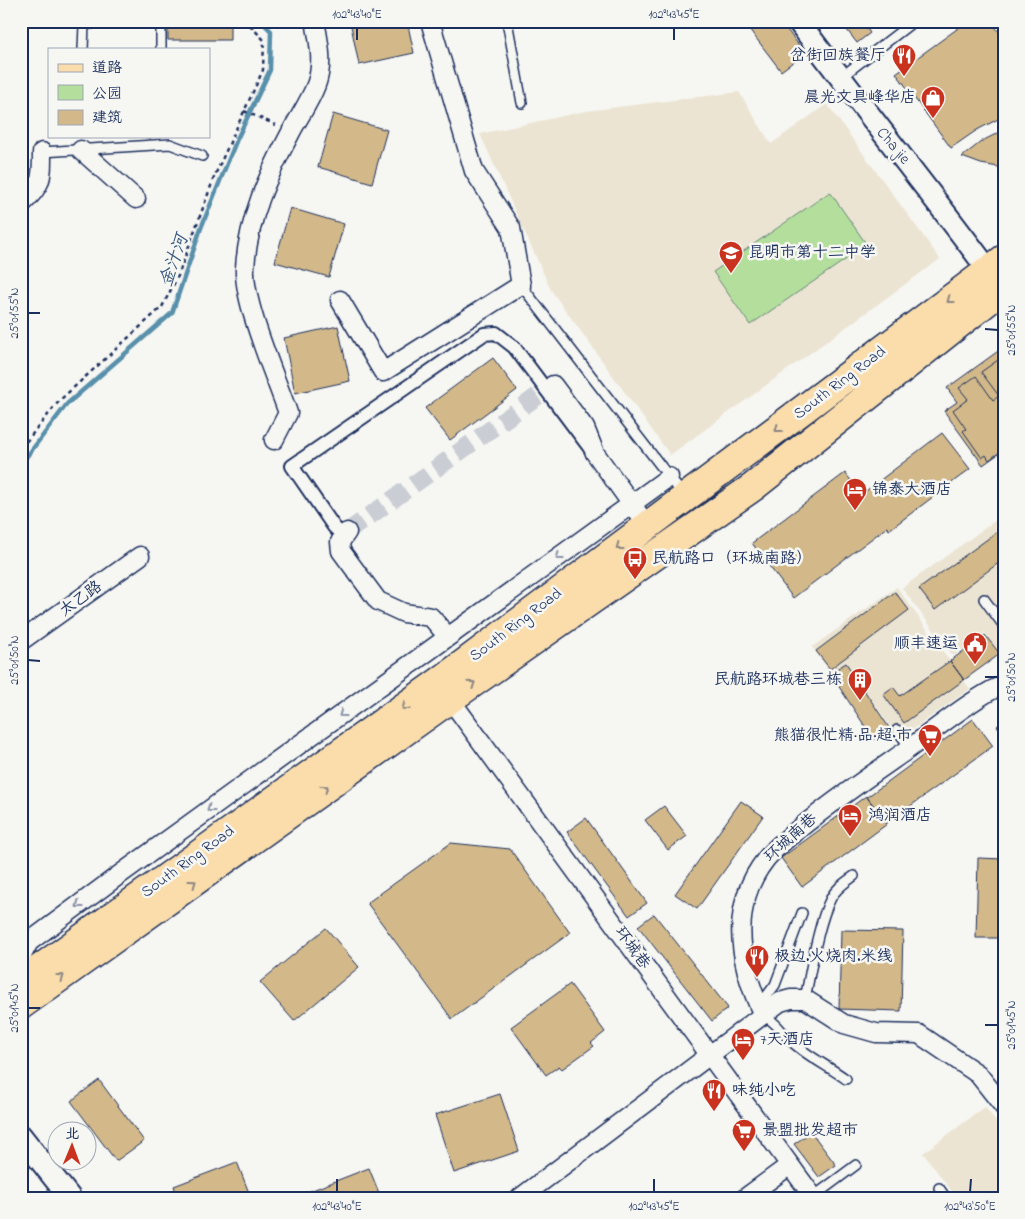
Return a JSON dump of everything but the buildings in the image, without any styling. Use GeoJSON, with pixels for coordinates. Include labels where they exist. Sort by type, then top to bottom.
{"type":"FeatureCollection","features":[{"type":"Feature","properties":{"kind":"main road","name":"South Ring Road"},"geometry":{"type":"LineString","coordinates":[[21,982],[443,679],[685,498],[998,270]]}},
{"type":"Feature","properties":{"kind":"main road","name":"South Ring Road"},"geometry":{"type":"LineString","coordinates":[[21,1005],[450,699],[752,487],[998,270]]}},
{"type":"Feature","properties":{"kind":"street"},"geometry":{"type":"LineString","coordinates":[[274,440],[288,413],[249,297],[245,270],[255,212],[266,181],[316,84],[320,64],[320,44],[315,21]]}},
{"type":"Feature","properties":{"kind":"street"},"geometry":{"type":"LineString","coordinates":[[340,300],[384,372],[521,285],[511,228],[474,171],[430,21]]}},
{"type":"Feature","properties":{"kind":"street","name":"Cha jie"},"geometry":{"type":"LineString","coordinates":[[798,21],[874,124],[998,270]]}},
{"type":"Feature","properties":{"kind":"street","name":"Cha jie"},"geometry":{"type":"LineString","coordinates":[[812,21],[883,117],[930,173],[998,270]]}},
{"type":"Feature","properties":{"kind":"street"},"geometry":{"type":"LineString","coordinates":[[81,150],[136,198]]}},
{"type":"Feature","properties":{"kind":"street"},"geometry":{"type":"LineString","coordinates":[[21,205],[38,189],[42,173],[42,152]]}},
{"type":"Feature","properties":{"kind":"street"},"geometry":{"type":"LineString","coordinates":[[448,637],[431,617],[404,613],[378,600],[341,551],[340,542],[345,534],[334,527],[292,466],[484,334],[496,334],[514,346],[582,440],[595,453],[648,526]]}},
{"type":"Feature","properties":{"kind":"street"},"geometry":{"type":"LineString","coordinates":[[553,384],[586,428],[595,453]]}},
{"type":"Feature","properties":{"kind":"street"},"geometry":{"type":"LineString","coordinates":[[21,957],[29,942],[669,477]]}},
{"type":"Feature","properties":{"kind":"street","name":"太乙路"},"geometry":{"type":"LineString","coordinates":[[21,641],[140,556]]}},
{"type":"Feature","properties":{"kind":"street","name":"环城南巷"},"geometry":{"type":"LineString","coordinates":[[761,1010],[745,969],[740,924],[744,897],[757,872],[780,844],[828,805],[972,703],[1004,685]]}},
{"type":"Feature","properties":{"kind":"street","name":"环城巷"},"geometry":{"type":"LineString","coordinates":[[450,699],[813,1197]]}},
{"type":"Feature","properties":{"kind":"street"},"geometry":{"type":"LineString","coordinates":[[520,1198],[710,1056],[761,1010],[791,999],[805,1000],[844,1024],[876,1033],[919,1034],[978,1074],[1004,1107]]}},
{"type":"Feature","properties":{"kind":"street"},"geometry":{"type":"LineString","coordinates":[[21,1136],[70,1198]]}},
{"type":"Feature","properties":{"kind":"street"},"geometry":{"type":"LineString","coordinates":[[745,1198],[790,1165]]}},
{"type":"Feature","properties":{"kind":"lane"},"geometry":{"type":"LineString","coordinates":[[83,48],[84,25],[105,21]]}},
{"type":"Feature","properties":{"kind":"lane"},"geometry":{"type":"LineString","coordinates":[[161,21],[161,48]]}},
{"type":"Feature","properties":{"kind":"lane"},"geometry":{"type":"LineString","coordinates":[[507,21],[522,103]]}},
{"type":"Feature","properties":{"kind":"lane"},"geometry":{"type":"LineString","coordinates":[[849,71],[914,21]]}},
{"type":"Feature","properties":{"kind":"lane"},"geometry":{"type":"LineString","coordinates":[[42,152],[170,144],[202,156]]}},
{"type":"Feature","properties":{"kind":"lane"},"geometry":{"type":"LineString","coordinates":[[521,285],[685,498]]}},
{"type":"Feature","properties":{"kind":"lane"},"geometry":{"type":"LineString","coordinates":[[984,599],[1004,626]]}},
{"type":"Feature","properties":{"kind":"lane"},"geometry":{"type":"LineString","coordinates":[[898,730],[910,748]]}},
{"type":"Feature","properties":{"kind":"lane"},"geometry":{"type":"LineString","coordinates":[[805,1000],[817,941],[831,897],[854,876]]}},
{"type":"Feature","properties":{"kind":"lane"},"geometry":{"type":"LineString","coordinates":[[802,913],[775,985],[761,1010],[777,1023],[789,1040],[846,1078]]}},
{"type":"Feature","properties":{"kind":"lane"},"geometry":{"type":"LineString","coordinates":[[813,1197],[856,1165]]}},
{"type":"Feature","properties":{"kind":"lane"},"geometry":{"type":"LineString","coordinates":[[939,1188],[946,1198]]}},
{"type":"Feature","properties":{"kind":"path"},"geometry":{"type":"LineString","coordinates":[[21,448],[60,400],[162,307],[178,276],[215,175],[263,70],[264,40],[246,21]]}},
{"type":"Feature","properties":{"kind":"path"},"geometry":{"type":"LineString","coordinates":[[244,110],[279,126]]}},
{"type":"Feature","properties":{"kind":"shaded area","name":"昆明市第十二中学"},"geometry":{"type":"Polygon","coordinates":[[[739,92],[771,144],[827,104],[940,259],[670,455],[551,290],[480,134],[586,111],[739,92]]]}},
{"type":"Feature","properties":{"kind":"shaded area"},"geometry":{"type":"Polygon","coordinates":[[[996,520],[1004,530],[1004,659],[985,633],[953,656],[902,588],[996,520]]]}},
{"type":"Feature","properties":{"kind":"shaded area"},"geometry":{"type":"Polygon","coordinates":[[[897,587],[970,689],[899,739],[846,663],[831,673],[812,647],[897,587]]]}},
{"type":"Feature","properties":{"kind":"shaded area"},"geometry":{"type":"Polygon","coordinates":[[[985,1107],[1004,1132],[1004,1198],[957,1198],[923,1153],[985,1107]]]}},
{"type":"Feature","properties":{"kind":"green space"},"geometry":{"type":"Polygon","coordinates":[[[830,192],[867,245],[750,325],[713,272],[830,192]]]}},
{"type":"Feature","properties":{"kind":"waterway","name":"金汁河"},"geometry":{"type":"LineString","coordinates":[[21,464],[67,404],[172,313],[201,228],[237,139],[270,70],[271,31],[261,21]]}},
{"type":"Feature","properties":{"kind":"tunnel"},"geometry":{"type":"LineString","coordinates":[[347,532],[553,385]]}},
{"type":"Feature","properties":{"kind":"place","name":"岔街回族餐厅"},"geometry":{"type":"Point","coordinates":[904,77]}},
{"type":"Feature","properties":{"kind":"place","name":"晨光文具峰华店"},"geometry":{"type":"Point","coordinates":[933,119]}},
{"type":"Feature","properties":{"kind":"place","name":"昆明市第十二中学"},"geometry":{"type":"Point","coordinates":[731,274]}},
{"type":"Feature","properties":{"kind":"place","name":"锦泰大酒店"},"geometry":{"type":"Point","coordinates":[855,511]}},
{"type":"Feature","properties":{"kind":"place","name":"民航路口（环城南路）"},"geometry":{"type":"Point","coordinates":[635,580]}},
{"type":"Feature","properties":{"kind":"place","name":"顺丰速运"},"geometry":{"type":"Point","coordinates":[975,665]}},
{"type":"Feature","properties":{"kind":"place","name":"民航路环城巷三栋"},"geometry":{"type":"Point","coordinates":[860,701]}},
{"type":"Feature","properties":{"kind":"place","name":"熊猫很忙精·品·超·市"},"geometry":{"type":"Point","coordinates":[930,757]}},
{"type":"Feature","properties":{"kind":"place","name":"鸿润酒店"},"geometry":{"type":"Point","coordinates":[850,837]}},
{"type":"Feature","properties":{"kind":"place","name":"极边.火烧肉.米线"},"geometry":{"type":"Point","coordinates":[757,978]}},
{"type":"Feature","properties":{"kind":"place","name":"7天酒店"},"geometry":{"type":"Point","coordinates":[743,1061]}},
{"type":"Feature","properties":{"kind":"place","name":"味纯小吃"},"geometry":{"type":"Point","coordinates":[714,1112]}},
{"type":"Feature","properties":{"kind":"place","name":"景盟批发超市"},"geometry":{"type":"Point","coordinates":[744,1152]}}]}
